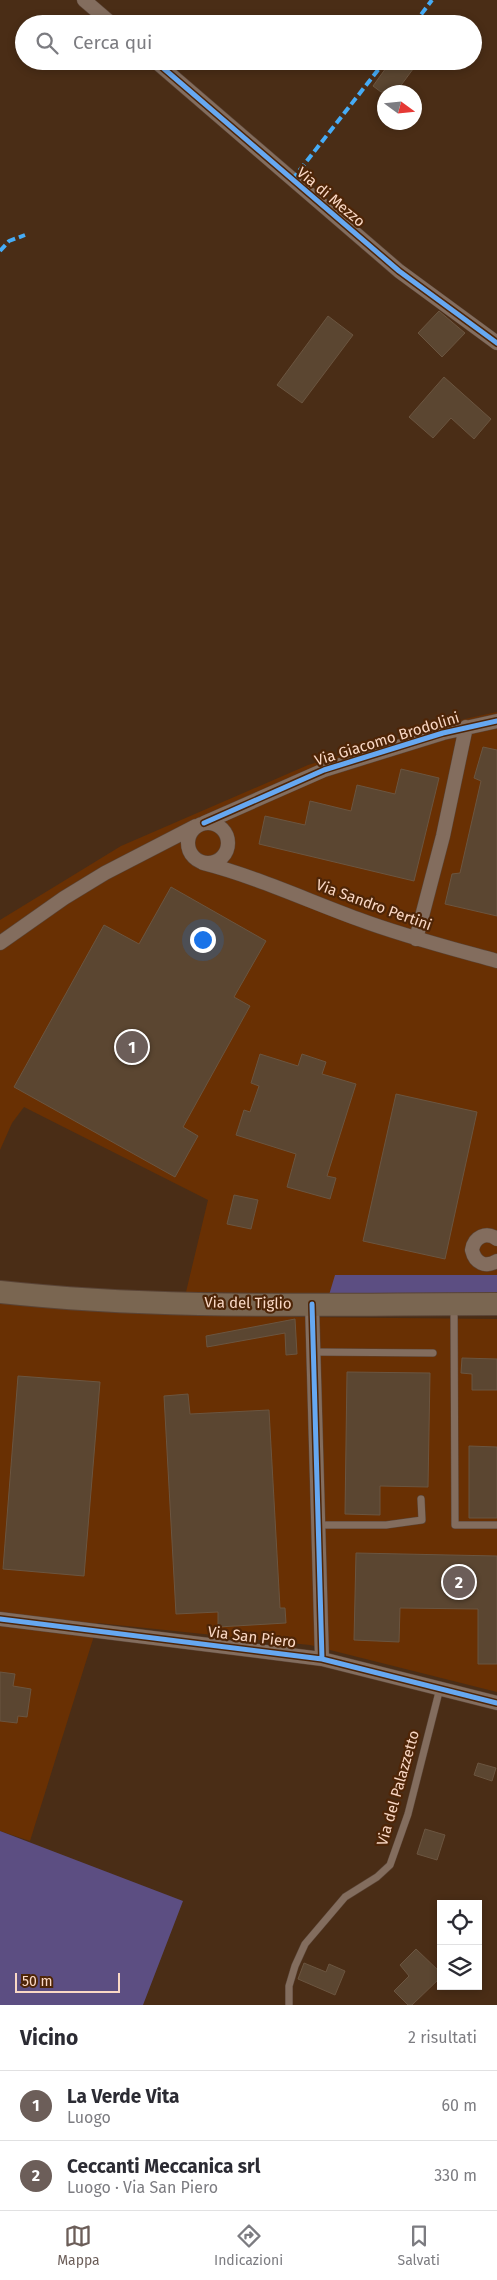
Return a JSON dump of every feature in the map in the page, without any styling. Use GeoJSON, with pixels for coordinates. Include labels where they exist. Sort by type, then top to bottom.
{"type":"FeatureCollection","features":[{"type":"Feature","properties":{"kind":"main road","name":"Via del Tiglio"},"geometry":{"type":"LineString","coordinates":[[0,1292],[71,1299],[312,1304],[497,1304]]}},
{"type":"Feature","properties":{"kind":"street"},"geometry":{"type":"LineString","coordinates":[[84,0],[102,15]]}},
{"type":"Feature","properties":{"kind":"street","name":"Via di Mezzo"},"geometry":{"type":"LineString","coordinates":[[166,70],[399,271],[497,343]]}},
{"type":"Feature","properties":{"kind":"street","name":"Via Giacomo Brodolini"},"geometry":{"type":"LineString","coordinates":[[200,825],[324,770],[466,727],[497,721]]}},
{"type":"Feature","properties":{"kind":"street"},"geometry":{"type":"LineString","coordinates":[[416,939],[443,836],[466,727]]}},
{"type":"Feature","properties":{"kind":"street"},"geometry":{"type":"LineString","coordinates":[[200,825],[188,842],[190,853],[198,860],[218,861],[228,849],[228,823],[237,808]]}},
{"type":"Feature","properties":{"kind":"street"},"geometry":{"type":"LineString","coordinates":[[0,943],[97,878],[200,825],[219,825],[228,840],[231,856],[242,873]]}},
{"type":"Feature","properties":{"kind":"street","name":"Via Sandro Pertini"},"geometry":{"type":"LineString","coordinates":[[156,849],[172,849],[198,860],[242,873],[357,919],[416,939],[497,961]]}},
{"type":"Feature","properties":{"kind":"street"},"geometry":{"type":"LineString","coordinates":[[494,1264],[482,1264],[476,1260],[472,1250],[481,1236],[488,1235],[497,1239]]}},
{"type":"Feature","properties":{"kind":"street"},"geometry":{"type":"LineString","coordinates":[[312,1304],[322,1659]]}},
{"type":"Feature","properties":{"kind":"street","name":"Via San Piero"},"geometry":{"type":"LineString","coordinates":[[0,1619],[322,1659],[497,1703]]}},
{"type":"Feature","properties":{"kind":"lane"},"geometry":{"type":"LineString","coordinates":[[454,1304],[455,1525],[497,1525]]}},
{"type":"Feature","properties":{"kind":"lane"},"geometry":{"type":"LineString","coordinates":[[312,1352],[432,1353]]}},
{"type":"Feature","properties":{"kind":"lane"},"geometry":{"type":"LineString","coordinates":[[317,1524],[386,1525],[422,1520],[421,1499]]}},
{"type":"Feature","properties":{"kind":"lane","name":"Via del Palazzetto"},"geometry":{"type":"LineString","coordinates":[[289,2005],[289,1986],[294,1966],[305,1944],[345,1897],[377,1877],[390,1865],[408,1814],[440,1688]]}},
{"type":"Feature","properties":{"kind":"shaded area"},"geometry":{"type":"Polygon","coordinates":[[[497,712],[497,1296],[186,1292],[208,1200],[24,1107],[12,1123],[0,1150],[0,920],[121,846],[308,765],[465,719],[497,712]]]}},
{"type":"Feature","properties":{"kind":"shaded area"},"geometry":{"type":"Polygon","coordinates":[[[335,1275],[497,1275],[497,1296],[329,1295],[335,1275]]]}},
{"type":"Feature","properties":{"kind":"shaded area"},"geometry":{"type":"Polygon","coordinates":[[[0,1302],[298,1317],[497,1319],[497,1692],[310,1645],[98,1623],[30,1841],[0,1831],[0,1302]]]}},
{"type":"Feature","properties":{"kind":"shaded area"},"geometry":{"type":"Polygon","coordinates":[[[0,1831],[183,1901],[143,2005],[0,2005],[0,1831]]]}},
{"type":"Feature","properties":{"kind":"building"},"geometry":{"type":"Polygon","coordinates":[[[385,70],[412,70],[401,85],[377,85],[377,89],[373,86],[385,70]]]}},
{"type":"Feature","properties":{"kind":"building"},"geometry":{"type":"Polygon","coordinates":[[[439,311],[465,333],[442,357],[418,333],[439,311]]]}},
{"type":"Feature","properties":{"kind":"building"},"geometry":{"type":"Polygon","coordinates":[[[328,316],[353,335],[302,403],[277,385],[328,316]]]}},
{"type":"Feature","properties":{"kind":"building"},"geometry":{"type":"Polygon","coordinates":[[[444,377],[491,419],[474,439],[451,418],[433,438],[409,417],[444,377]]]}},
{"type":"Feature","properties":{"kind":"building"},"geometry":{"type":"Polygon","coordinates":[[[483,747],[497,750],[497,916],[445,904],[452,874],[460,873],[481,781],[474,778],[483,747]]]}},
{"type":"Feature","properties":{"kind":"building"},"geometry":{"type":"Polygon","coordinates":[[[401,769],[439,778],[414,881],[259,844],[265,816],[305,825],[310,801],[351,811],[357,785],[395,794],[401,769]]]}},
{"type":"Feature","properties":{"kind":"building"},"geometry":{"type":"Polygon","coordinates":[[[171,887],[266,941],[234,997],[250,1006],[183,1127],[198,1136],[175,1177],[14,1087],[104,925],[139,944],[171,887]]]}},
{"type":"Feature","properties":{"kind":"building"},"geometry":{"type":"Polygon","coordinates":[[[260,1054],[298,1066],[302,1054],[326,1062],[322,1074],[356,1084],[327,1176],[336,1178],[330,1199],[287,1187],[296,1154],[236,1135],[244,1110],[250,1112],[259,1086],[251,1083],[260,1054]]]}},
{"type":"Feature","properties":{"kind":"building"},"geometry":{"type":"Polygon","coordinates":[[[396,1094],[477,1112],[445,1259],[363,1241],[396,1094]]]}},
{"type":"Feature","properties":{"kind":"building"},"geometry":{"type":"Polygon","coordinates":[[[234,1195],[258,1200],[251,1229],[227,1224],[234,1195]]]}},
{"type":"Feature","properties":{"kind":"building"},"geometry":{"type":"Polygon","coordinates":[[[295,1319],[297,1354],[286,1355],[285,1333],[207,1347],[206,1336],[295,1319]]]}},
{"type":"Feature","properties":{"kind":"building"},"geometry":{"type":"Polygon","coordinates":[[[462,1358],[497,1359],[497,1390],[472,1390],[472,1374],[461,1373],[462,1358]]]}},
{"type":"Feature","properties":{"kind":"building"},"geometry":{"type":"Polygon","coordinates":[[[347,1372],[430,1373],[428,1487],[380,1486],[380,1515],[345,1514],[347,1372]]]}},
{"type":"Feature","properties":{"kind":"building"},"geometry":{"type":"Polygon","coordinates":[[[18,1376],[100,1382],[84,1576],[3,1569],[18,1376]]]}},
{"type":"Feature","properties":{"kind":"building"},"geometry":{"type":"Polygon","coordinates":[[[188,1394],[190,1414],[269,1410],[280,1608],[285,1608],[286,1623],[218,1627],[218,1612],[176,1614],[164,1396],[188,1394]]]}},
{"type":"Feature","properties":{"kind":"building"},"geometry":{"type":"Polygon","coordinates":[[[469,1446],[497,1447],[497,1518],[469,1518],[469,1446]]]}},
{"type":"Feature","properties":{"kind":"building"},"geometry":{"type":"Polygon","coordinates":[[[356,1553],[497,1556],[497,1664],[478,1664],[478,1609],[400,1608],[399,1642],[354,1640],[356,1553]]]}},
{"type":"Feature","properties":{"kind":"building"},"geometry":{"type":"Polygon","coordinates":[[[0,1672],[15,1674],[13,1686],[31,1689],[27,1717],[18,1716],[17,1723],[0,1721],[0,1672]]]}},
{"type":"Feature","properties":{"kind":"building"},"geometry":{"type":"Polygon","coordinates":[[[478,1763],[496,1768],[492,1781],[474,1775],[478,1763]]]}},
{"type":"Feature","properties":{"kind":"building"},"geometry":{"type":"Polygon","coordinates":[[[425,1829],[445,1835],[437,1860],[417,1854],[425,1829]]]}},
{"type":"Feature","properties":{"kind":"building"},"geometry":{"type":"Polygon","coordinates":[[[416,1949],[437,1969],[437,1981],[412,2005],[408,2005],[394,1991],[409,1976],[400,1965],[416,1949]]]}},
{"type":"Feature","properties":{"kind":"building"},"geometry":{"type":"Polygon","coordinates":[[[304,1963],[326,1972],[329,1964],[345,1971],[335,1995],[298,1979],[304,1963]]]}},
{"type":"Feature","properties":{"kind":"marked path"},"geometry":{"type":"LineString","coordinates":[[421,15],[432,0]]}},
{"type":"Feature","properties":{"kind":"marked path"},"geometry":{"type":"LineString","coordinates":[[292,180],[378,70]]}},
{"type":"Feature","properties":{"kind":"marked path"},"geometry":{"type":"LineString","coordinates":[[0,251],[9,241],[25,235]]}},
{"type":"Feature","properties":{"kind":"cycle path"},"geometry":{"type":"LineString","coordinates":[[165,70],[399,271],[497,343]]}},
{"type":"Feature","properties":{"kind":"cycle path"},"geometry":{"type":"LineString","coordinates":[[204,823],[324,770],[443,733],[497,721]]}},
{"type":"Feature","properties":{"kind":"cycle path"},"geometry":{"type":"LineString","coordinates":[[312,1304],[322,1659]]}},
{"type":"Feature","properties":{"kind":"cycle path"},"geometry":{"type":"LineString","coordinates":[[0,1619],[322,1659],[497,1703]]}},
{"type":"Feature","properties":{"kind":"place","name":"La Verde Vita"},"geometry":{"type":"Point","coordinates":[132,1047]}},
{"type":"Feature","properties":{"kind":"place","name":"Ceccanti Meccanica srl"},"geometry":{"type":"Point","coordinates":[459,1582]}}]}
